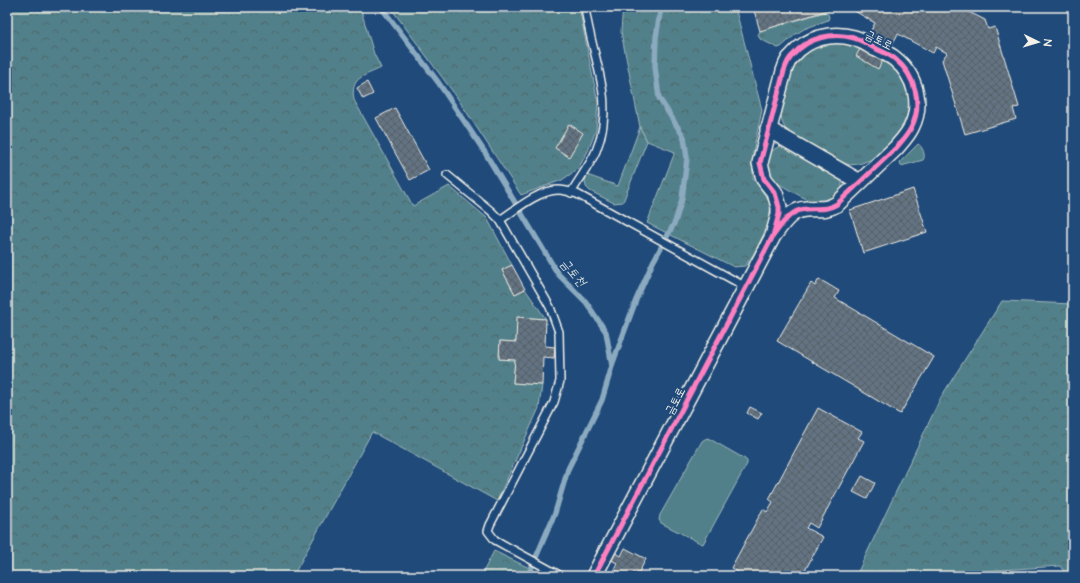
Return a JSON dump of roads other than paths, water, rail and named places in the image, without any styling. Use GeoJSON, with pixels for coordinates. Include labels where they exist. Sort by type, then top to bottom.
{"type":"FeatureCollection","features":[{"type":"Feature","properties":{"kind":"street","name":"금토로"},"geometry":{"type":"LineString","coordinates":[[594,576],[773,236],[787,218],[794,213],[807,209],[820,210],[837,204],[905,138],[911,128],[916,113],[917,97],[915,87],[904,68],[886,53],[856,39],[844,36],[823,37],[814,39],[805,44],[788,61],[768,129],[760,163],[764,178],[775,193],[779,207],[778,219],[773,236]]}},
{"type":"Feature","properties":{"kind":"street"},"geometry":{"type":"LineString","coordinates":[[768,129],[860,182]]}},
{"type":"Feature","properties":{"kind":"lane"},"geometry":{"type":"LineString","coordinates":[[571,193],[596,152],[602,133],[605,114],[604,93],[586,7]]}},
{"type":"Feature","properties":{"kind":"lane"},"geometry":{"type":"LineString","coordinates":[[447,175],[500,220],[550,307],[559,332],[560,381],[558,392],[488,531],[490,536],[509,549],[561,576]]}},
{"type":"Feature","properties":{"kind":"lane"},"geometry":{"type":"LineString","coordinates":[[500,220],[528,201],[548,192],[557,190],[577,194],[746,287]]}},
{"type":"Feature","properties":{"kind":"waterway","name":"금토천"},"geometry":{"type":"LineString","coordinates":[[381,7],[438,82],[484,151],[558,274],[586,302],[606,332],[612,366],[602,400],[568,469],[555,513],[528,576]]}},
{"type":"Feature","properties":{"kind":"waterway"},"geometry":{"type":"LineString","coordinates":[[612,365],[636,300],[653,262],[675,222],[682,199],[687,158],[684,137],[659,98],[655,67],[656,37],[661,7]]}}]}
